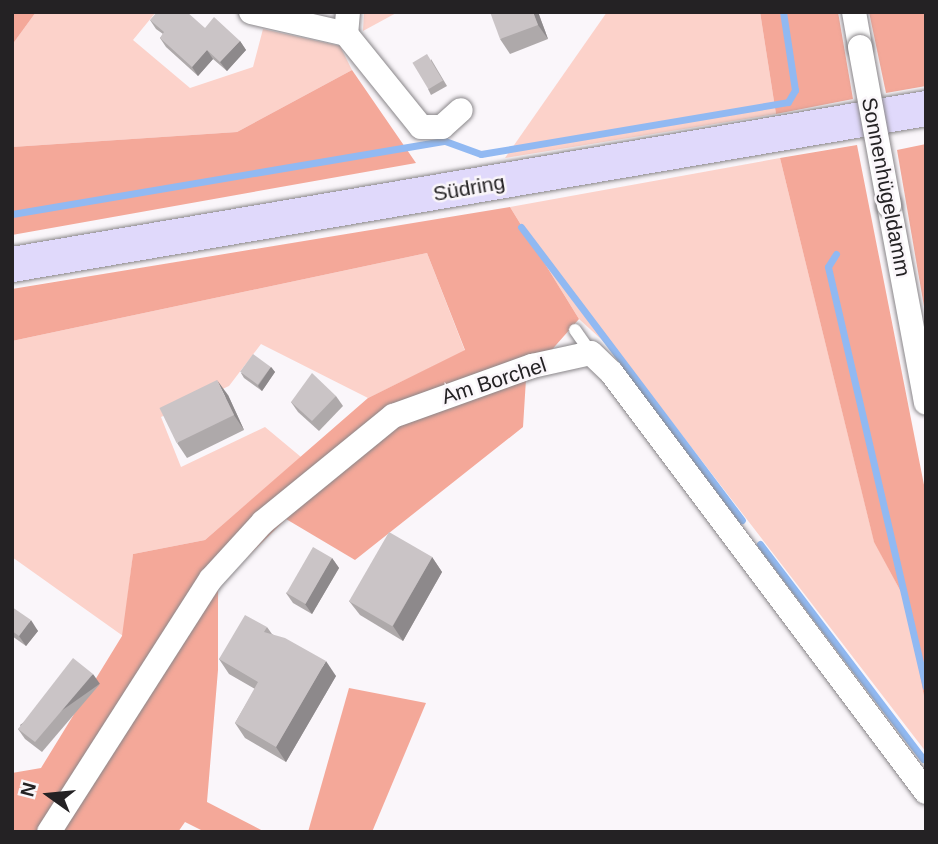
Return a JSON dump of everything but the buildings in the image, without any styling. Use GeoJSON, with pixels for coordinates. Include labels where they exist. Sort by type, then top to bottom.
{"type":"FeatureCollection","features":[{"type":"Feature","properties":{"kind":"main road","name":"Südring"},"geometry":{"type":"LineString","coordinates":[[12,264],[926,108]]}},
{"type":"Feature","properties":{"kind":"street"},"geometry":{"type":"LineString","coordinates":[[251,12],[347,23],[421,127],[443,127],[461,110]]}},
{"type":"Feature","properties":{"kind":"street","name":"Sonnenhügeldamm"},"geometry":{"type":"LineString","coordinates":[[854,12],[926,403]]}},
{"type":"Feature","properties":{"kind":"street"},"geometry":{"type":"LineString","coordinates":[[591,352],[611,372],[926,792]]}},
{"type":"Feature","properties":{"kind":"street","name":"Am Borchel"},"geometry":{"type":"LineString","coordinates":[[48,832],[211,579],[263,522],[393,416],[533,366],[591,352]]}},
{"type":"Feature","properties":{"kind":"lane"},"geometry":{"type":"LineString","coordinates":[[575,330],[591,352]]}},
{"type":"Feature","properties":{"kind":"shaded area"},"geometry":{"type":"Polygon","coordinates":[[[12,12],[36,12],[12,45],[12,12]]]}},
{"type":"Feature","properties":{"kind":"shaded area"},"geometry":{"type":"Polygon","coordinates":[[[36,12],[156,12],[133,40],[190,88],[253,67],[263,29],[340,46],[352,70],[237,132],[12,147],[12,45],[36,12]]]}},
{"type":"Feature","properties":{"kind":"shaded area"},"geometry":{"type":"Polygon","coordinates":[[[364,12],[398,12],[363,31],[364,12]]]}},
{"type":"Feature","properties":{"kind":"shaded area"},"geometry":{"type":"Polygon","coordinates":[[[607,12],[760,12],[776,114],[505,158],[607,12]]]}},
{"type":"Feature","properties":{"kind":"shaded area"},"geometry":{"type":"Polygon","coordinates":[[[760,12],[838,12],[853,99],[776,114],[760,12]]]}},
{"type":"Feature","properties":{"kind":"shaded area"},"geometry":{"type":"Polygon","coordinates":[[[869,12],[926,12],[926,86],[886,93],[869,12]]]}},
{"type":"Feature","properties":{"kind":"shaded area"},"geometry":{"type":"Polygon","coordinates":[[[352,70],[416,163],[12,235],[12,147],[237,132],[352,70]]]}},
{"type":"Feature","properties":{"kind":"shaded area"},"geometry":{"type":"Polygon","coordinates":[[[926,144],[926,318],[897,150],[926,144]]]}},
{"type":"Feature","properties":{"kind":"shaded area"},"geometry":{"type":"Polygon","coordinates":[[[857,145],[926,495],[926,708],[907,603],[874,542],[780,158],[857,145]]]}},
{"type":"Feature","properties":{"kind":"shaded area"},"geometry":{"type":"Polygon","coordinates":[[[780,158],[874,541],[907,603],[926,708],[926,752],[625,361],[579,319],[510,207],[780,158]]]}},
{"type":"Feature","properties":{"kind":"shaded area"},"geometry":{"type":"Polygon","coordinates":[[[510,207],[579,319],[526,379],[523,427],[355,560],[286,519],[218,586],[218,670],[207,802],[265,832],[205,832],[185,822],[178,832],[12,832],[12,773],[41,768],[122,636],[133,554],[205,540],[368,398],[465,350],[427,253],[12,341],[12,289],[510,207]]]}},
{"type":"Feature","properties":{"kind":"shaded area"},"geometry":{"type":"Polygon","coordinates":[[[427,253],[465,351],[368,398],[261,344],[229,386],[161,417],[181,467],[265,427],[301,457],[205,540],[133,554],[123,636],[12,557],[12,341],[427,253]]]}},
{"type":"Feature","properties":{"kind":"shaded area"},"geometry":{"type":"Polygon","coordinates":[[[349,688],[426,703],[372,832],[308,832],[349,688]]]}},
{"type":"Feature","properties":{"kind":"waterway"},"geometry":{"type":"LineString","coordinates":[[12,214],[445,141],[481,154],[788,102],[795,90],[783,12]]}},
{"type":"Feature","properties":{"kind":"waterway"},"geometry":{"type":"LineString","coordinates":[[521,227],[742,520]]}},
{"type":"Feature","properties":{"kind":"waterway"},"geometry":{"type":"LineString","coordinates":[[836,254],[828,267],[926,687]]}},
{"type":"Feature","properties":{"kind":"waterway"},"geometry":{"type":"LineString","coordinates":[[760,544],[923,759]]}}]}
